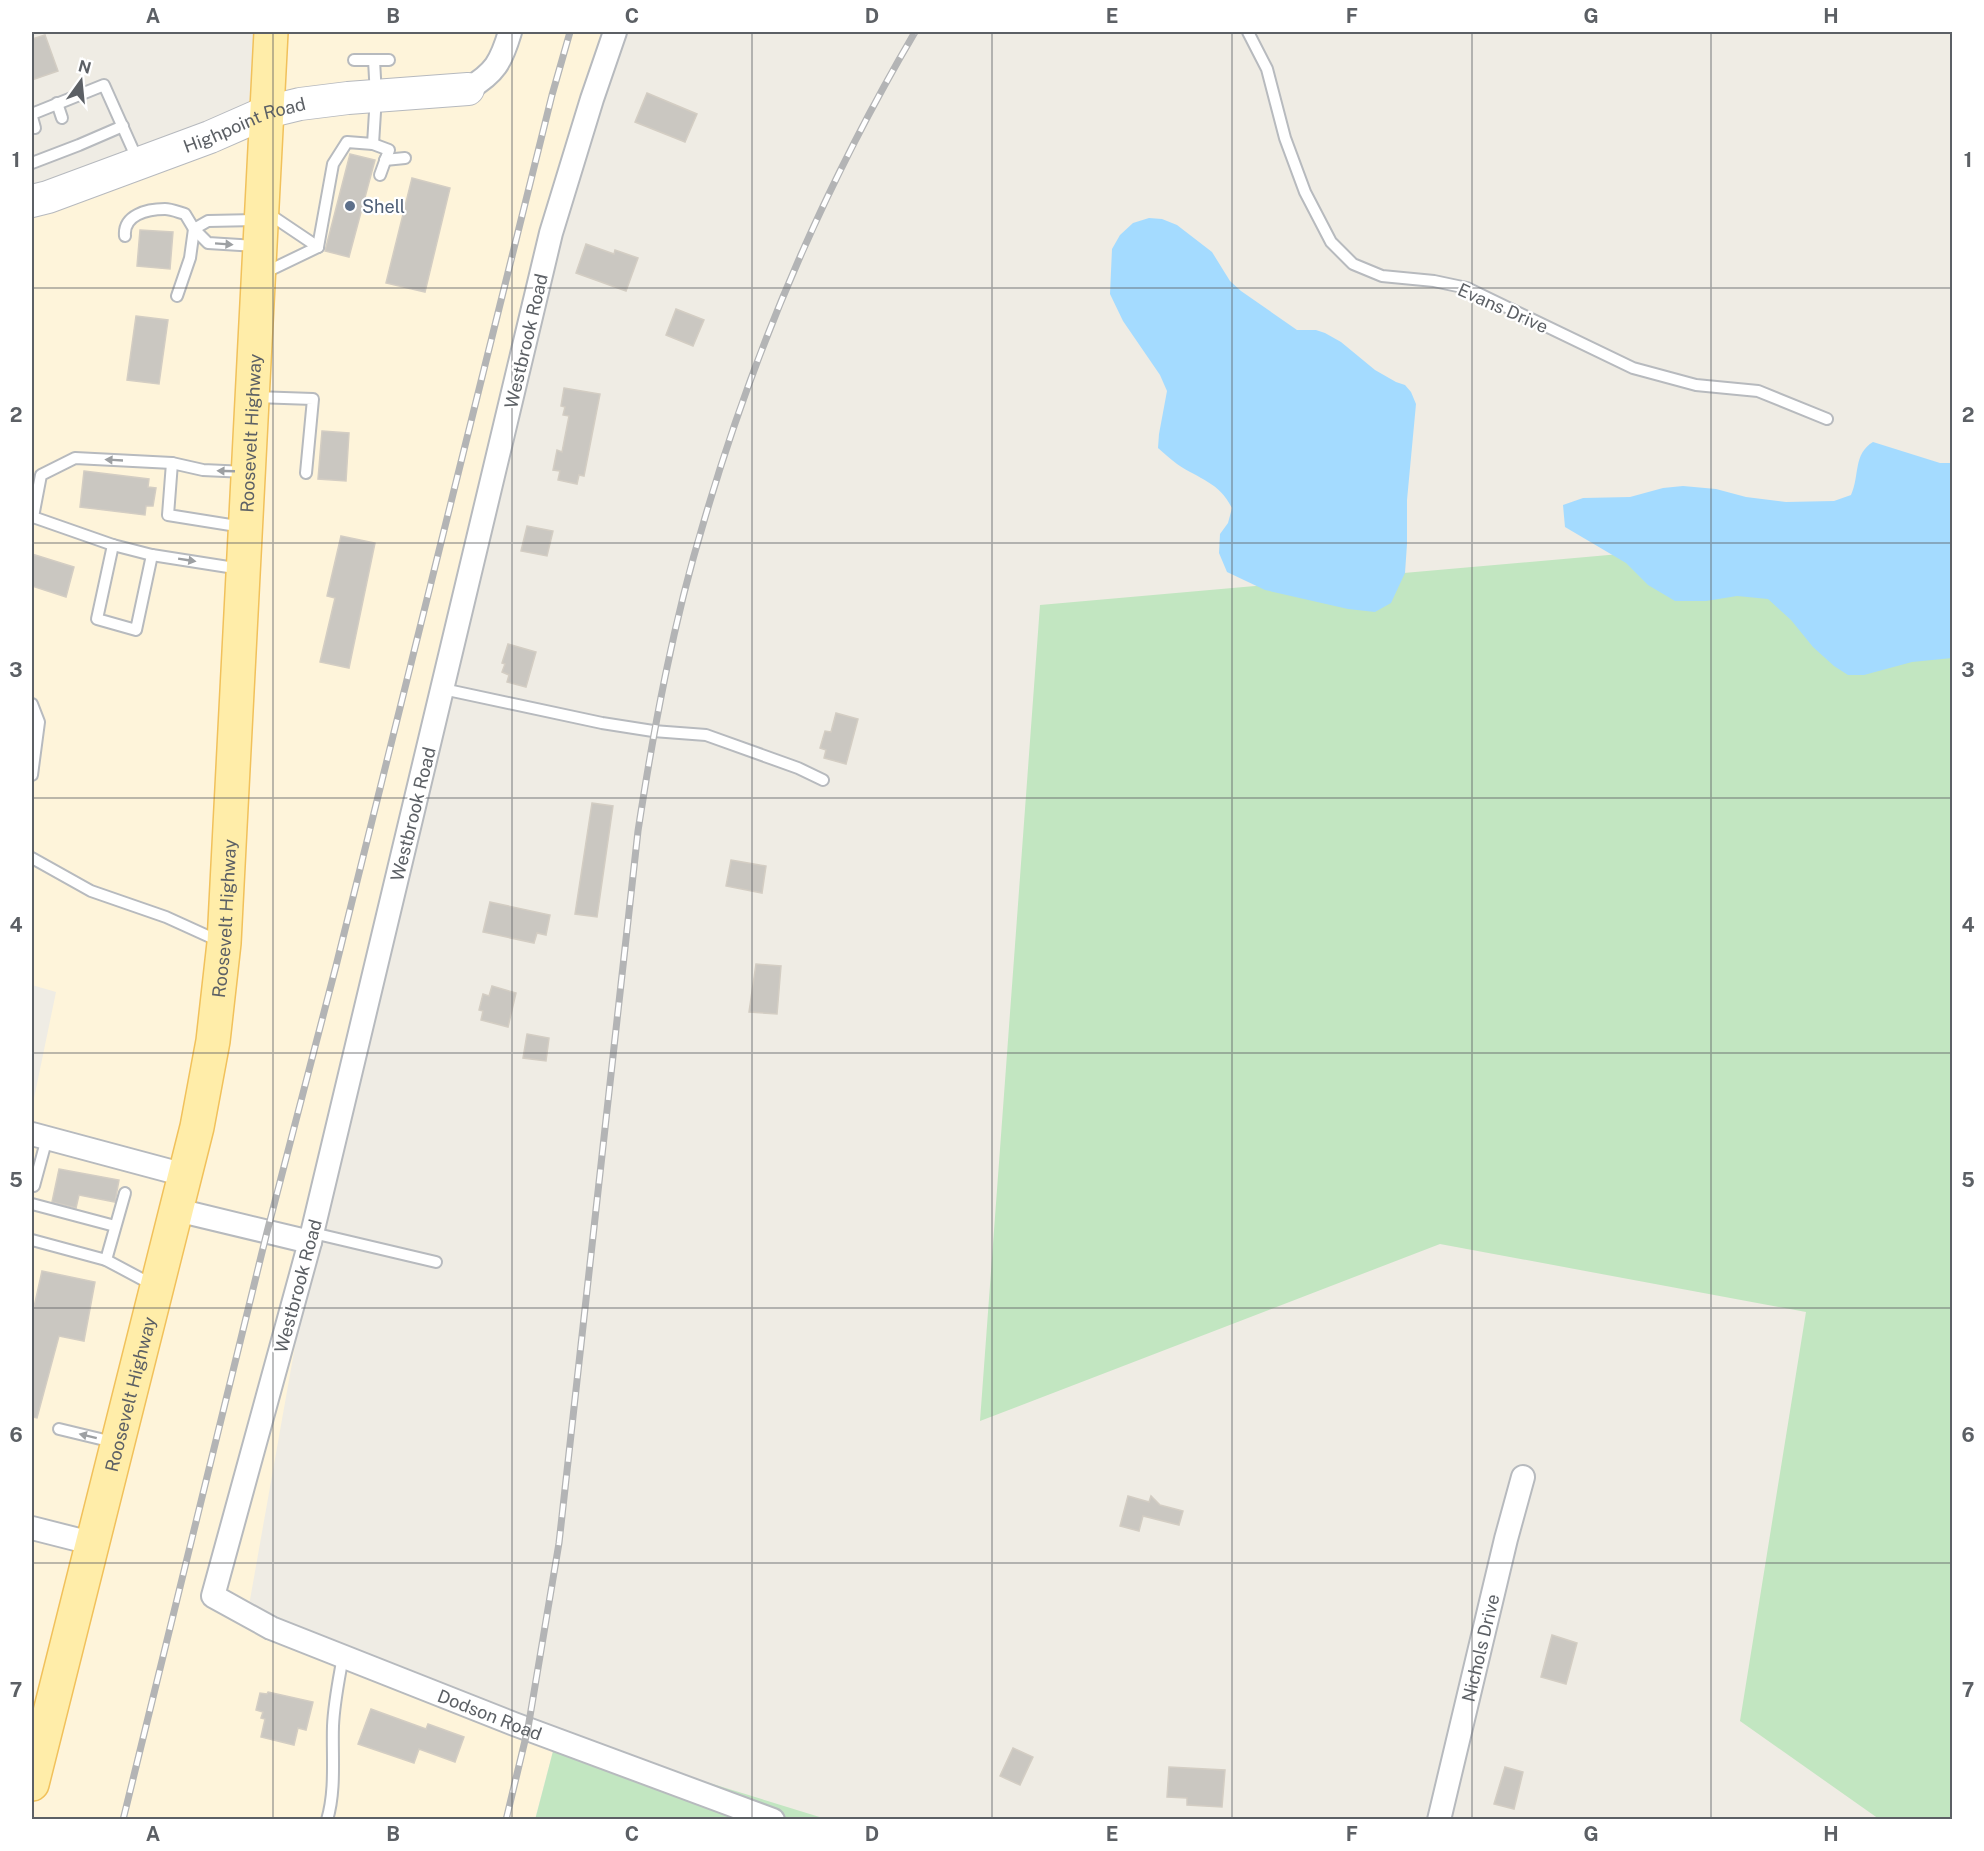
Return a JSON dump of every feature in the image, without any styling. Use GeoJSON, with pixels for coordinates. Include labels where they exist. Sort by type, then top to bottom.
{"type":"FeatureCollection","features":[{"type":"Feature","properties":{"kind":"main road","name":"Roosevelt Highway"},"geometry":{"type":"LineString","coordinates":[[32,1784],[116,1443],[177,1210],[197,1127],[213,1041],[224,943],[271,32]]}},
{"type":"Feature","properties":{"kind":"street"},"geometry":{"type":"LineString","coordinates":[[468,89],[492,73],[499,63],[510,32]]}},
{"type":"Feature","properties":{"kind":"street","name":"Westbrook Road"},"geometry":{"type":"LineString","coordinates":[[213,1596],[311,1238],[551,233],[591,99],[615,32]]}},
{"type":"Feature","properties":{"kind":"street","name":"Highpoint Road"},"geometry":{"type":"LineString","coordinates":[[32,201],[210,137],[267,112],[300,104],[468,89]]}},
{"type":"Feature","properties":{"kind":"street"},"geometry":{"type":"LineString","coordinates":[[39,1136],[185,1175]]}},
{"type":"Feature","properties":{"kind":"street"},"geometry":{"type":"LineString","coordinates":[[177,1210],[311,1238]]}},
{"type":"Feature","properties":{"kind":"street","name":"Nichols Drive"},"geometry":{"type":"LineString","coordinates":[[1439,1820],[1523,1477]]}},
{"type":"Feature","properties":{"kind":"street"},"geometry":{"type":"LineString","coordinates":[[32,1528],[91,1543]]}},
{"type":"Feature","properties":{"kind":"street","name":"Dodson Road"},"geometry":{"type":"LineString","coordinates":[[213,1596],[272,1628],[513,1724],[770,1819]]}},
{"type":"Feature","properties":{"kind":"lane","name":"Evans Drive"},"geometry":{"type":"LineString","coordinates":[[1248,32],[1267,69],[1285,138],[1305,192],[1331,242],[1353,264],[1382,276],[1434,281],[1467,288],[1633,368],[1696,385],[1758,391],[1827,419]]}},
{"type":"Feature","properties":{"kind":"lane"},"geometry":{"type":"LineString","coordinates":[[354,60],[389,60]]}},
{"type":"Feature","properties":{"kind":"lane"},"geometry":{"type":"LineString","coordinates":[[374,60],[376,96],[374,144]]}},
{"type":"Feature","properties":{"kind":"lane"},"geometry":{"type":"LineString","coordinates":[[33,120],[57,104],[104,85],[139,163]]}},
{"type":"Feature","properties":{"kind":"lane"},"geometry":{"type":"LineString","coordinates":[[57,104],[62,118]]}},
{"type":"Feature","properties":{"kind":"lane"},"geometry":{"type":"LineString","coordinates":[[32,163],[44,155],[123,126]]}},
{"type":"Feature","properties":{"kind":"lane"},"geometry":{"type":"LineString","coordinates":[[318,247],[333,164],[347,142],[374,144],[389,150],[380,175]]}},
{"type":"Feature","properties":{"kind":"lane"},"geometry":{"type":"LineString","coordinates":[[385,160],[405,158]]}},
{"type":"Feature","properties":{"kind":"lane"},"geometry":{"type":"LineString","coordinates":[[125,236],[124,226],[129,219],[149,211],[167,209],[184,214],[194,229],[208,243],[260,238],[318,247]]}},
{"type":"Feature","properties":{"kind":"lane"},"geometry":{"type":"LineString","coordinates":[[194,229],[208,221],[260,238],[318,247]]}},
{"type":"Feature","properties":{"kind":"lane"},"geometry":{"type":"LineString","coordinates":[[177,296],[190,258],[194,229]]}},
{"type":"Feature","properties":{"kind":"lane"},"geometry":{"type":"LineString","coordinates":[[253,397],[313,399],[306,473]]}},
{"type":"Feature","properties":{"kind":"lane"},"geometry":{"type":"LineString","coordinates":[[244,570],[152,555],[113,545],[33,517],[41,475],[75,458],[172,463],[203,470],[249,472]]}},
{"type":"Feature","properties":{"kind":"lane"},"geometry":{"type":"LineString","coordinates":[[172,463],[168,515],[246,528]]}},
{"type":"Feature","properties":{"kind":"lane"},"geometry":{"type":"LineString","coordinates":[[113,545],[97,619],[136,630],[152,555]]}},
{"type":"Feature","properties":{"kind":"lane"},"geometry":{"type":"LineString","coordinates":[[443,689],[602,723],[653,731],[706,735],[798,768],[823,780]]}},
{"type":"Feature","properties":{"kind":"lane"},"geometry":{"type":"LineString","coordinates":[[32,704],[39,722],[32,775]]}},
{"type":"Feature","properties":{"kind":"lane"},"geometry":{"type":"LineString","coordinates":[[32,858],[91,891],[166,917],[224,943]]}},
{"type":"Feature","properties":{"kind":"lane"},"geometry":{"type":"LineString","coordinates":[[34,1186],[39,1136]]}},
{"type":"Feature","properties":{"kind":"lane"},"geometry":{"type":"LineString","coordinates":[[106,1260],[125,1193]]}},
{"type":"Feature","properties":{"kind":"lane"},"geometry":{"type":"LineString","coordinates":[[32,1204],[115,1226]]}},
{"type":"Feature","properties":{"kind":"lane"},"geometry":{"type":"LineString","coordinates":[[311,1238],[436,1262]]}},
{"type":"Feature","properties":{"kind":"lane"},"geometry":{"type":"LineString","coordinates":[[32,1240],[106,1260],[156,1287]]}},
{"type":"Feature","properties":{"kind":"lane"},"geometry":{"type":"LineString","coordinates":[[59,1429],[116,1443]]}},
{"type":"Feature","properties":{"kind":"lane"},"geometry":{"type":"LineString","coordinates":[[327,1820],[331,1805],[336,1689],[344,1655]]}},
{"type":"Feature","properties":{"kind":"shaded area"},"geometry":{"type":"Polygon","coordinates":[[[273,32],[610,32],[369,1047],[308,1273],[248,1611],[557,1736],[535,1819],[32,1820],[32,1108],[56,992],[32,985],[32,205],[258,121],[273,32]]]}},
{"type":"Feature","properties":{"kind":"green space"},"geometry":{"type":"Polygon","coordinates":[[[1952,519],[1952,1819],[1879,1819],[1740,1721],[1806,1312],[1440,1244],[980,1421],[1040,605],[1665,550],[1952,519]]]}},
{"type":"Feature","properties":{"kind":"green space"},"geometry":{"type":"Polygon","coordinates":[[[557,1736],[826,1819],[535,1820],[557,1736]]]}},
{"type":"Feature","properties":{"kind":"water"},"geometry":{"type":"Polygon","coordinates":[[[1149,218],[1162,219],[1177,225],[1212,252],[1230,281],[1241,291],[1297,330],[1316,330],[1325,333],[1341,342],[1375,370],[1405,385],[1411,392],[1416,404],[1407,500],[1405,573],[1391,603],[1375,612],[1348,609],[1265,590],[1227,572],[1219,553],[1220,534],[1228,523],[1232,508],[1215,487],[1177,464],[1158,448],[1167,391],[1160,375],[1123,321],[1110,294],[1112,249],[1120,235],[1133,223],[1149,218]]]}},
{"type":"Feature","properties":{"kind":"water"},"geometry":{"type":"Polygon","coordinates":[[[1873,442],[1940,463],[1952,463],[1952,658],[1912,662],[1864,675],[1848,675],[1813,647],[1791,620],[1768,599],[1737,596],[1706,601],[1675,601],[1648,585],[1626,563],[1565,527],[1563,505],[1583,498],[1630,497],[1663,488],[1683,486],[1716,489],[1746,497],[1786,502],[1834,501],[1851,495],[1862,453],[1873,442]]]}},
{"type":"Feature","properties":{"kind":"building"},"geometry":{"type":"Polygon","coordinates":[[[45,35],[58,71],[32,80],[32,39],[45,35]]]}},
{"type":"Feature","properties":{"kind":"building"},"geometry":{"type":"Polygon","coordinates":[[[647,93],[697,114],[685,142],[635,122],[647,93]]]}},
{"type":"Feature","properties":{"kind":"building","name":"Shell"},"geometry":{"type":"Polygon","coordinates":[[[350,154],[375,160],[349,257],[325,251],[350,154]]]}},
{"type":"Feature","properties":{"kind":"building"},"geometry":{"type":"Polygon","coordinates":[[[412,178],[450,188],[425,292],[386,283],[412,178]]]}},
{"type":"Feature","properties":{"kind":"building"},"geometry":{"type":"Polygon","coordinates":[[[140,230],[173,232],[170,269],[137,266],[140,230]]]}},
{"type":"Feature","properties":{"kind":"building"},"geometry":{"type":"Polygon","coordinates":[[[586,244],[614,254],[615,250],[638,258],[626,291],[576,273],[586,244]]]}},
{"type":"Feature","properties":{"kind":"building"},"geometry":{"type":"Polygon","coordinates":[[[676,309],[704,320],[693,346],[666,335],[676,309]]]}},
{"type":"Feature","properties":{"kind":"building"},"geometry":{"type":"Polygon","coordinates":[[[136,316],[168,320],[159,384],[127,380],[136,316]]]}},
{"type":"Feature","properties":{"kind":"building"},"geometry":{"type":"Polygon","coordinates":[[[564,388],[600,394],[584,476],[579,475],[577,484],[558,480],[560,471],[553,470],[557,450],[562,452],[569,416],[563,415],[565,407],[561,406],[564,388]]]}},
{"type":"Feature","properties":{"kind":"building"},"geometry":{"type":"Polygon","coordinates":[[[322,431],[349,433],[346,481],[318,479],[322,431]]]}},
{"type":"Feature","properties":{"kind":"building"},"geometry":{"type":"Polygon","coordinates":[[[84,471],[149,479],[148,487],[156,488],[153,506],[146,506],[145,515],[80,507],[84,471]]]}},
{"type":"Feature","properties":{"kind":"building"},"geometry":{"type":"Polygon","coordinates":[[[527,526],[553,531],[547,556],[521,551],[527,526]]]}},
{"type":"Feature","properties":{"kind":"building"},"geometry":{"type":"Polygon","coordinates":[[[341,536],[375,543],[349,668],[320,662],[335,598],[327,596],[341,536]]]}},
{"type":"Feature","properties":{"kind":"building"},"geometry":{"type":"Polygon","coordinates":[[[32,554],[74,567],[66,597],[32,586],[32,554]]]}},
{"type":"Feature","properties":{"kind":"building"},"geometry":{"type":"Polygon","coordinates":[[[508,644],[536,652],[526,687],[507,682],[509,675],[502,672],[505,664],[502,663],[508,644]]]}},
{"type":"Feature","properties":{"kind":"building"},"geometry":{"type":"Polygon","coordinates":[[[836,713],[858,719],[846,764],[824,758],[826,750],[820,748],[825,731],[831,732],[836,713]]]}},
{"type":"Feature","properties":{"kind":"building"},"geometry":{"type":"Polygon","coordinates":[[[592,803],[613,806],[597,917],[575,914],[592,803]]]}},
{"type":"Feature","properties":{"kind":"building"},"geometry":{"type":"Polygon","coordinates":[[[731,860],[766,866],[762,893],[726,886],[731,860]]]}},
{"type":"Feature","properties":{"kind":"building"},"geometry":{"type":"Polygon","coordinates":[[[490,902],[550,915],[546,935],[537,933],[534,943],[483,932],[490,902]]]}},
{"type":"Feature","properties":{"kind":"building"},"geometry":{"type":"Polygon","coordinates":[[[756,964],[781,966],[777,1014],[749,1012],[756,964]]]}},
{"type":"Feature","properties":{"kind":"building"},"geometry":{"type":"Polygon","coordinates":[[[492,986],[516,993],[508,1027],[481,1020],[483,1011],[479,1010],[483,994],[489,996],[492,986]]]}},
{"type":"Feature","properties":{"kind":"building"},"geometry":{"type":"Polygon","coordinates":[[[527,1034],[549,1038],[546,1061],[523,1058],[527,1034]]]}},
{"type":"Feature","properties":{"kind":"building"},"geometry":{"type":"Polygon","coordinates":[[[59,1169],[119,1180],[115,1202],[79,1195],[76,1208],[52,1202],[59,1169]]]}},
{"type":"Feature","properties":{"kind":"building"},"geometry":{"type":"Polygon","coordinates":[[[42,1271],[95,1282],[84,1341],[59,1336],[37,1418],[32,1417],[32,1316],[42,1271]]]}},
{"type":"Feature","properties":{"kind":"building"},"geometry":{"type":"Polygon","coordinates":[[[1128,1496],[1149,1502],[1151,1496],[1160,1505],[1183,1511],[1179,1525],[1143,1516],[1139,1531],[1120,1526],[1128,1496]]]}},
{"type":"Feature","properties":{"kind":"building"},"geometry":{"type":"Polygon","coordinates":[[[1552,1635],[1577,1643],[1566,1684],[1541,1677],[1552,1635]]]}},
{"type":"Feature","properties":{"kind":"building"},"geometry":{"type":"Polygon","coordinates":[[[268,1692],[313,1702],[306,1730],[298,1728],[294,1745],[261,1737],[265,1719],[261,1718],[263,1712],[256,1710],[260,1693],[267,1694],[268,1692]]]}},
{"type":"Feature","properties":{"kind":"building"},"geometry":{"type":"Polygon","coordinates":[[[371,1709],[426,1729],[428,1724],[464,1737],[455,1762],[419,1749],[414,1763],[358,1744],[371,1709]]]}},
{"type":"Feature","properties":{"kind":"building"},"geometry":{"type":"Polygon","coordinates":[[[1013,1748],[1033,1757],[1020,1785],[1000,1776],[1013,1748]]]}},
{"type":"Feature","properties":{"kind":"building"},"geometry":{"type":"Polygon","coordinates":[[[1169,1767],[1225,1770],[1222,1807],[1187,1805],[1187,1798],[1167,1797],[1169,1767]]]}},
{"type":"Feature","properties":{"kind":"building"},"geometry":{"type":"Polygon","coordinates":[[[1505,1767],[1523,1772],[1514,1809],[1494,1804],[1505,1767]]]}},
{"type":"Feature","properties":{"kind":"railway"},"geometry":{"type":"LineString","coordinates":[[123,1820],[267,1232],[336,966],[552,95],[570,32]]}},
{"type":"Feature","properties":{"kind":"railway"},"geometry":{"type":"LineString","coordinates":[[506,1820],[528,1728],[559,1543],[638,831],[674,636],[704,521],[745,394],[769,331],[794,270],[851,149],[915,32]]}},
{"type":"Feature","properties":{"kind":"place","name":"Shell"},"geometry":{"type":"Point","coordinates":[350,206]}}]}
